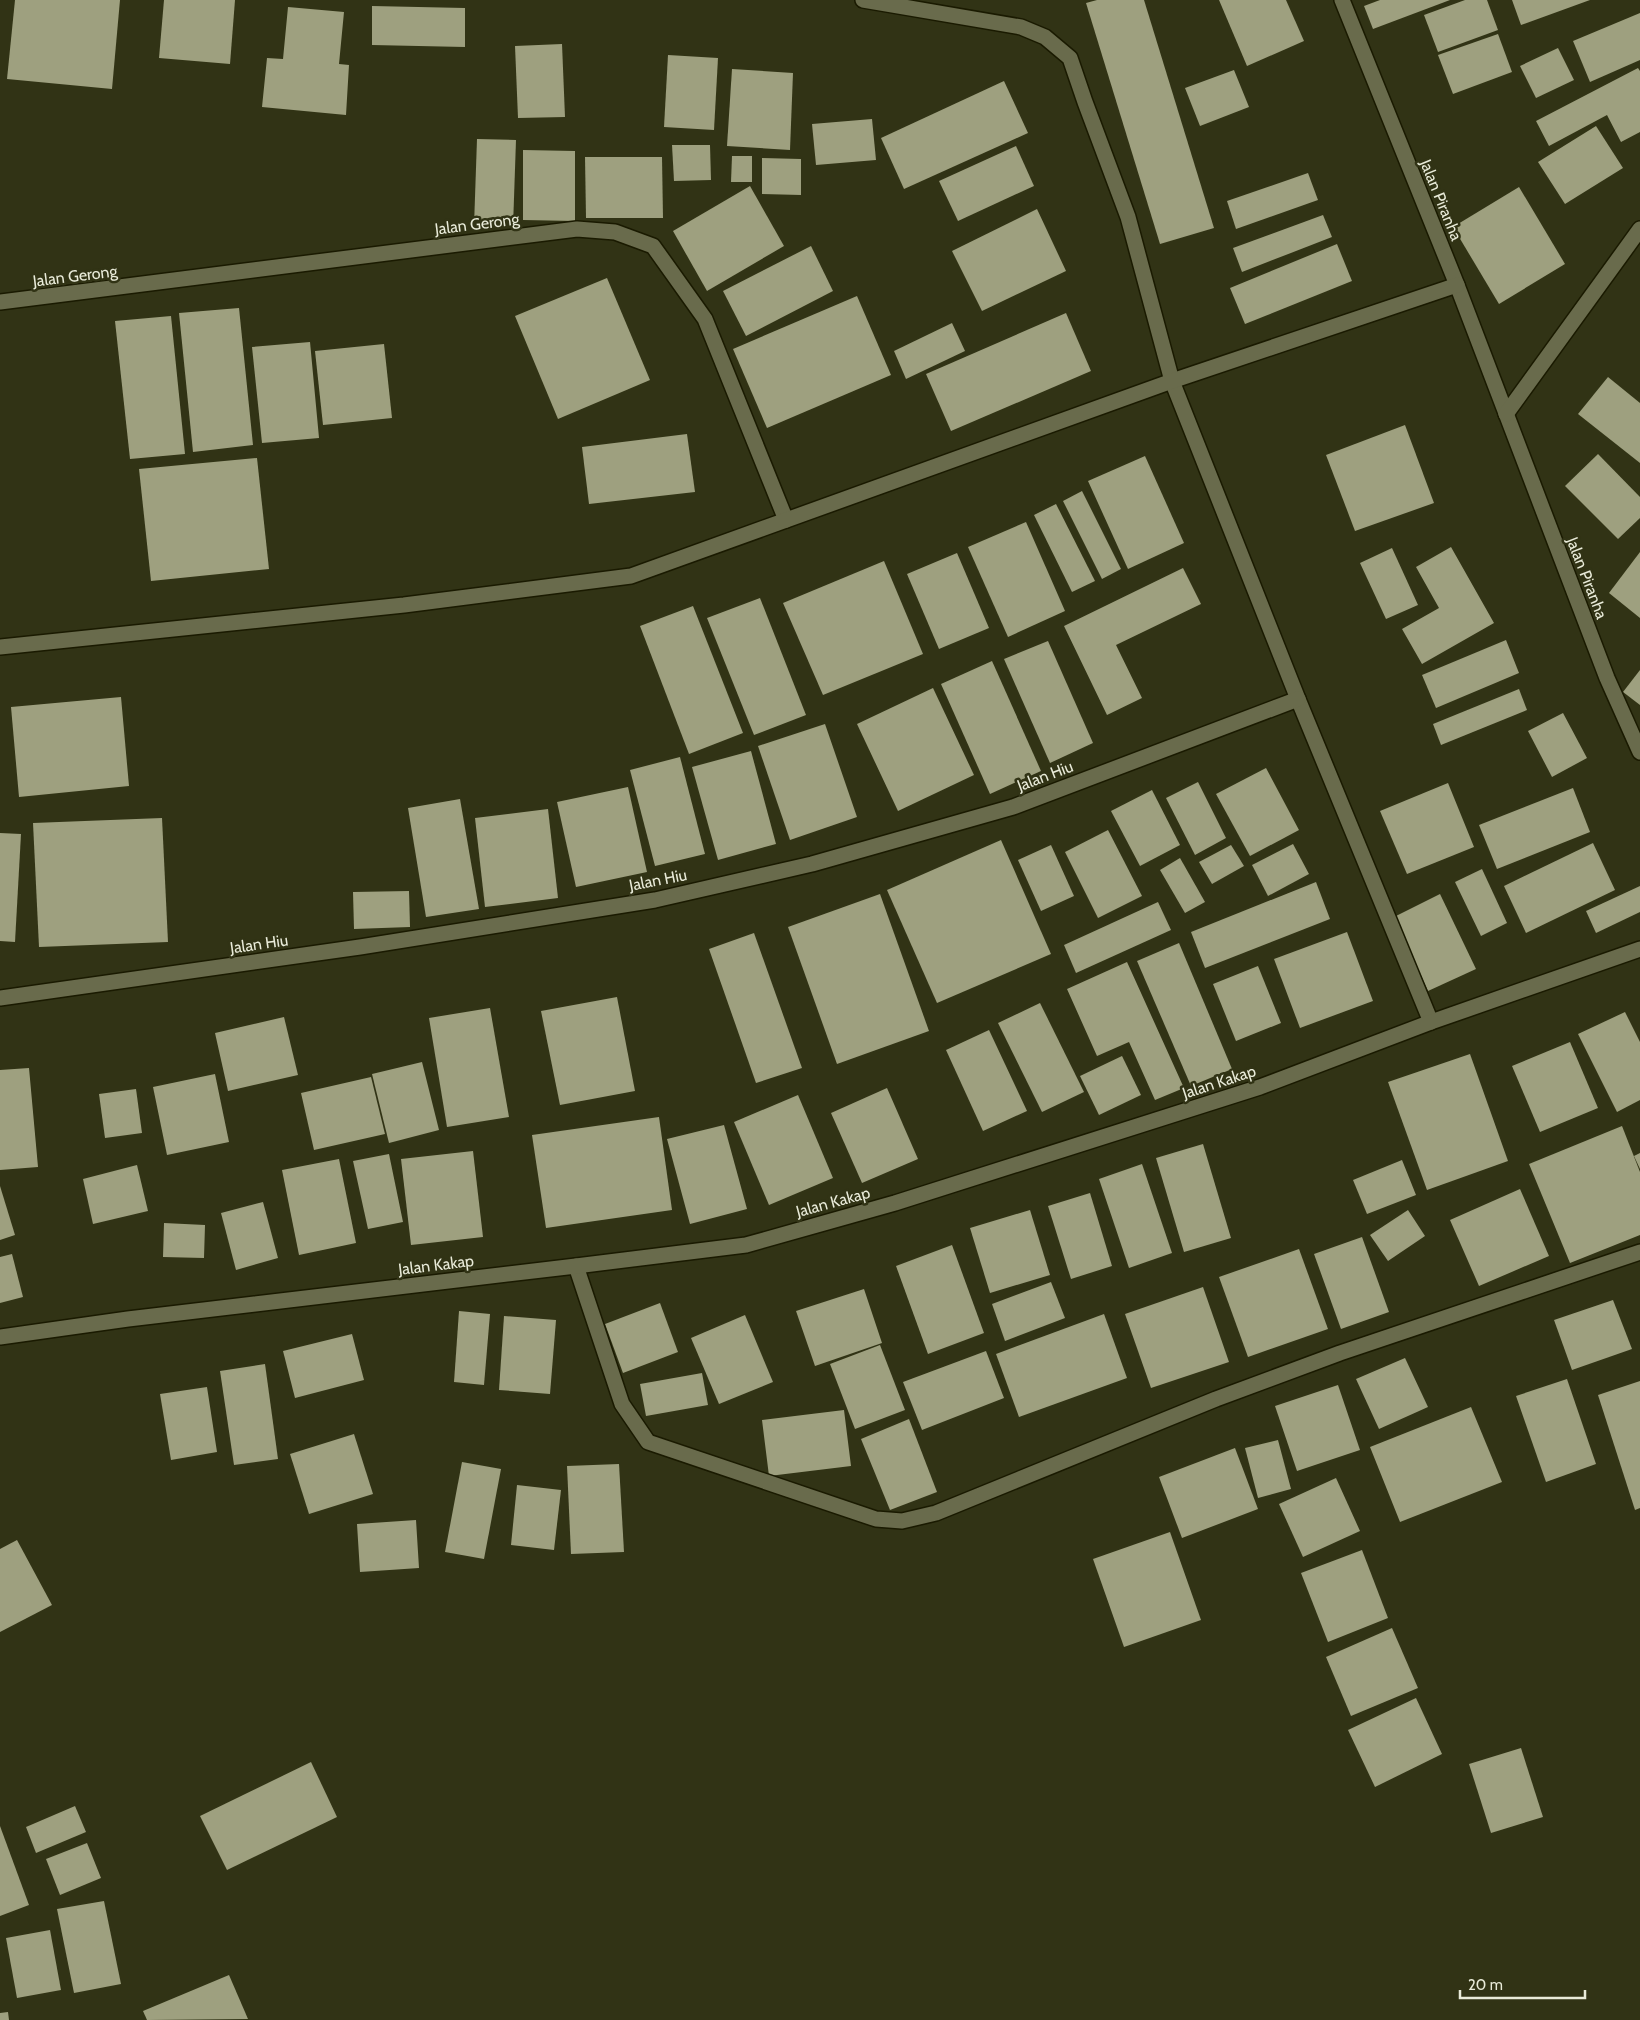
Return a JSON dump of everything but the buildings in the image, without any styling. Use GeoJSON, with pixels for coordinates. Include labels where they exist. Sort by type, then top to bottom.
{"type":"FeatureCollection","features":[{"type":"Feature","properties":{"kind":"street"},"geometry":{"type":"LineString","coordinates":[[863,0],[1021,27],[1045,37],[1070,58],[1128,217],[1172,381],[1298,699],[1431,1022]]}},
{"type":"Feature","properties":{"kind":"street","name":"Jalan Piranha"},"geometry":{"type":"LineString","coordinates":[[1342,0],[1457,285],[1607,678],[1640,752]]}},
{"type":"Feature","properties":{"kind":"street","name":"Jalan Gerong"},"geometry":{"type":"LineString","coordinates":[[0,302],[577,229],[614,232],[653,246],[705,319],[786,520]]}},
{"type":"Feature","properties":{"kind":"street"},"geometry":{"type":"LineString","coordinates":[[1506,414],[1640,229]]}},
{"type":"Feature","properties":{"kind":"street"},"geometry":{"type":"LineString","coordinates":[[0,647],[395,606],[630,576],[1172,381],[1457,285]]}},
{"type":"Feature","properties":{"kind":"street","name":"Jalan Hiu"},"geometry":{"type":"LineString","coordinates":[[0,998],[360,947],[645,902],[812,864],[1013,807],[1298,699]]}},
{"type":"Feature","properties":{"kind":"street","name":"Jalan Kakap"},"geometry":{"type":"LineString","coordinates":[[0,1337],[128,1318],[746,1245],[895,1204],[1260,1087],[1431,1022],[1640,949]]}},
{"type":"Feature","properties":{"kind":"street"},"geometry":{"type":"LineString","coordinates":[[576,1266],[622,1404],[648,1442],[876,1519],[902,1521],[936,1513],[1224,1395],[1350,1350],[1640,1252]]}}]}
